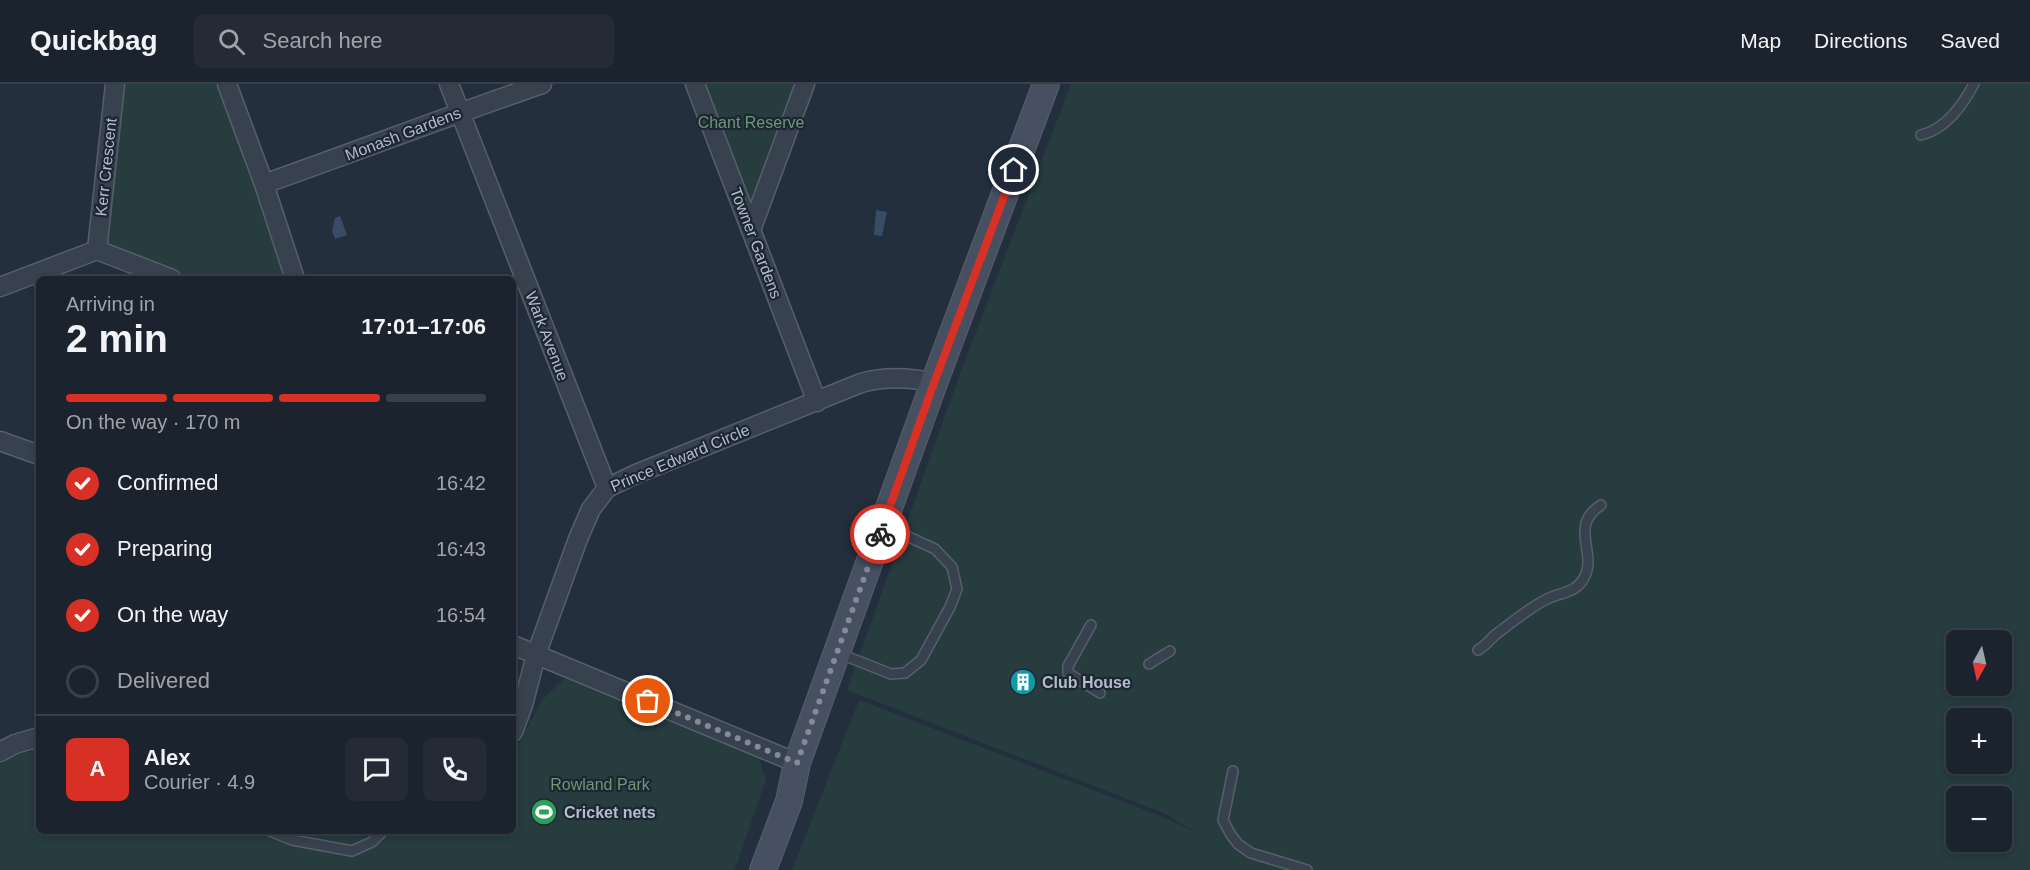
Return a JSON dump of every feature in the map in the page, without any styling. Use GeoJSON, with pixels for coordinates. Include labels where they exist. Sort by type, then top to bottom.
{"type":"FeatureCollection","features":[{"type":"Feature","properties":{"kind":"street","name":"Kerr Crescent"},"geometry":{"type":"LineString","coordinates":[[97,250],[115,84]]}},
{"type":"Feature","properties":{"kind":"street"},"geometry":{"type":"LineString","coordinates":[[227,84],[264,184],[294,276]]}},
{"type":"Feature","properties":{"kind":"street","name":"Wark Avenue"},"geometry":{"type":"LineString","coordinates":[[449,84],[607,488]]}},
{"type":"Feature","properties":{"kind":"street","name":"Monash Gardens"},"geometry":{"type":"LineString","coordinates":[[264,184],[542,84]]}},
{"type":"Feature","properties":{"kind":"street","name":"Towner Gardens"},"geometry":{"type":"LineString","coordinates":[[695,84],[817,402]]}},
{"type":"Feature","properties":{"kind":"street"},"geometry":{"type":"LineString","coordinates":[[751,230],[805,84]]}},
{"type":"Feature","properties":{"kind":"street"},"geometry":{"type":"LineString","coordinates":[[763,870],[789,801],[797,763],[934,383],[1047,84]]}},
{"type":"Feature","properties":{"kind":"street"},"geometry":{"type":"LineString","coordinates":[[0,287],[97,250],[164,276]]}},
{"type":"Feature","properties":{"kind":"street","name":"Prince Edward Circle"},"geometry":{"type":"LineString","coordinates":[[516,724],[536,655],[578,539],[591,509],[607,488],[636,474],[877,378],[893,377],[934,383]]}},
{"type":"Feature","properties":{"kind":"street"},"geometry":{"type":"LineString","coordinates":[[0,441],[36,454]]}},
{"type":"Feature","properties":{"kind":"street"},"geometry":{"type":"LineString","coordinates":[[516,646],[797,763]]}},
{"type":"Feature","properties":{"kind":"street"},"geometry":{"type":"LineString","coordinates":[[0,752],[15,744],[36,738]]}},
{"type":"Feature","properties":{"kind":"street"},"geometry":{"type":"LineString","coordinates":[[751,870],[780,793],[797,763]]}},
{"type":"Feature","properties":{"kind":"lane"},"geometry":{"type":"LineString","coordinates":[[1921,135],[1934,132],[1944,125],[1974,84]]}},
{"type":"Feature","properties":{"kind":"lane"},"geometry":{"type":"LineString","coordinates":[[1478,650],[1538,603],[1572,591],[1578,586],[1587,568],[1585,525],[1590,513],[1601,505]]}},
{"type":"Feature","properties":{"kind":"lane"},"geometry":{"type":"LineString","coordinates":[[837,653],[891,674],[905,673],[921,660],[950,607],[957,589],[952,567],[935,549],[883,525]]}},
{"type":"Feature","properties":{"kind":"lane"},"geometry":{"type":"LineString","coordinates":[[1091,625],[1067,669],[1069,675],[1100,693]]}},
{"type":"Feature","properties":{"kind":"lane"},"geometry":{"type":"LineString","coordinates":[[1149,664],[1170,651]]}},
{"type":"Feature","properties":{"kind":"lane"},"geometry":{"type":"LineString","coordinates":[[1233,771],[1223,820],[1231,836],[1251,853],[1307,870]]}},
{"type":"Feature","properties":{"kind":"lane"},"geometry":{"type":"LineString","coordinates":[[277,834],[292,840],[352,851],[372,842],[380,834]]}},
{"type":"Feature","properties":{"kind":"green space"},"geometry":{"type":"Polygon","coordinates":[[[115,84],[227,84],[294,276],[164,276],[97,250],[115,84]]]}},
{"type":"Feature","properties":{"kind":"green space","name":"Chant Reserve"},"geometry":{"type":"Polygon","coordinates":[[[695,84],[805,84],[751,230],[695,84]]]}},
{"type":"Feature","properties":{"kind":"green space"},"geometry":{"type":"Polygon","coordinates":[[[1071,84],[2030,84],[2030,870],[792,870],[859,700],[1163,817],[1193,831],[1166,814],[847,690],[961,371],[1071,84]]]}},
{"type":"Feature","properties":{"kind":"green space","name":"Rowland Park"},"geometry":{"type":"Polygon","coordinates":[[[565,678],[759,759],[766,779],[735,870],[0,870],[0,765],[12,757],[36,749],[36,834],[324,834],[380,838],[393,834],[516,834],[516,750],[541,701],[565,678]]]}},
{"type":"Feature","properties":{"kind":"water"},"geometry":{"type":"Polygon","coordinates":[[[876,210],[887,212],[882,236],[874,235],[876,210]]]}},
{"type":"Feature","properties":{"kind":"water"},"geometry":{"type":"Polygon","coordinates":[[[340,216],[347,235],[335,239],[332,231],[335,218],[340,216]]]}},
{"type":"Feature","properties":{"kind":"way so far"},"geometry":{"type":"LineString","coordinates":[[648,701],[797,763],[880,534]]}},
{"type":"Feature","properties":{"kind":"place","name":"Club House"},"geometry":{"type":"Point","coordinates":[1023,682]}},
{"type":"Feature","properties":{"kind":"place","name":"Cricket nets"},"geometry":{"type":"Point","coordinates":[544,812]}},
{"type":"Feature","properties":{"kind":"route"},"geometry":{"type":"LineString","coordinates":[[880,534],[1014,170]]}}]}
